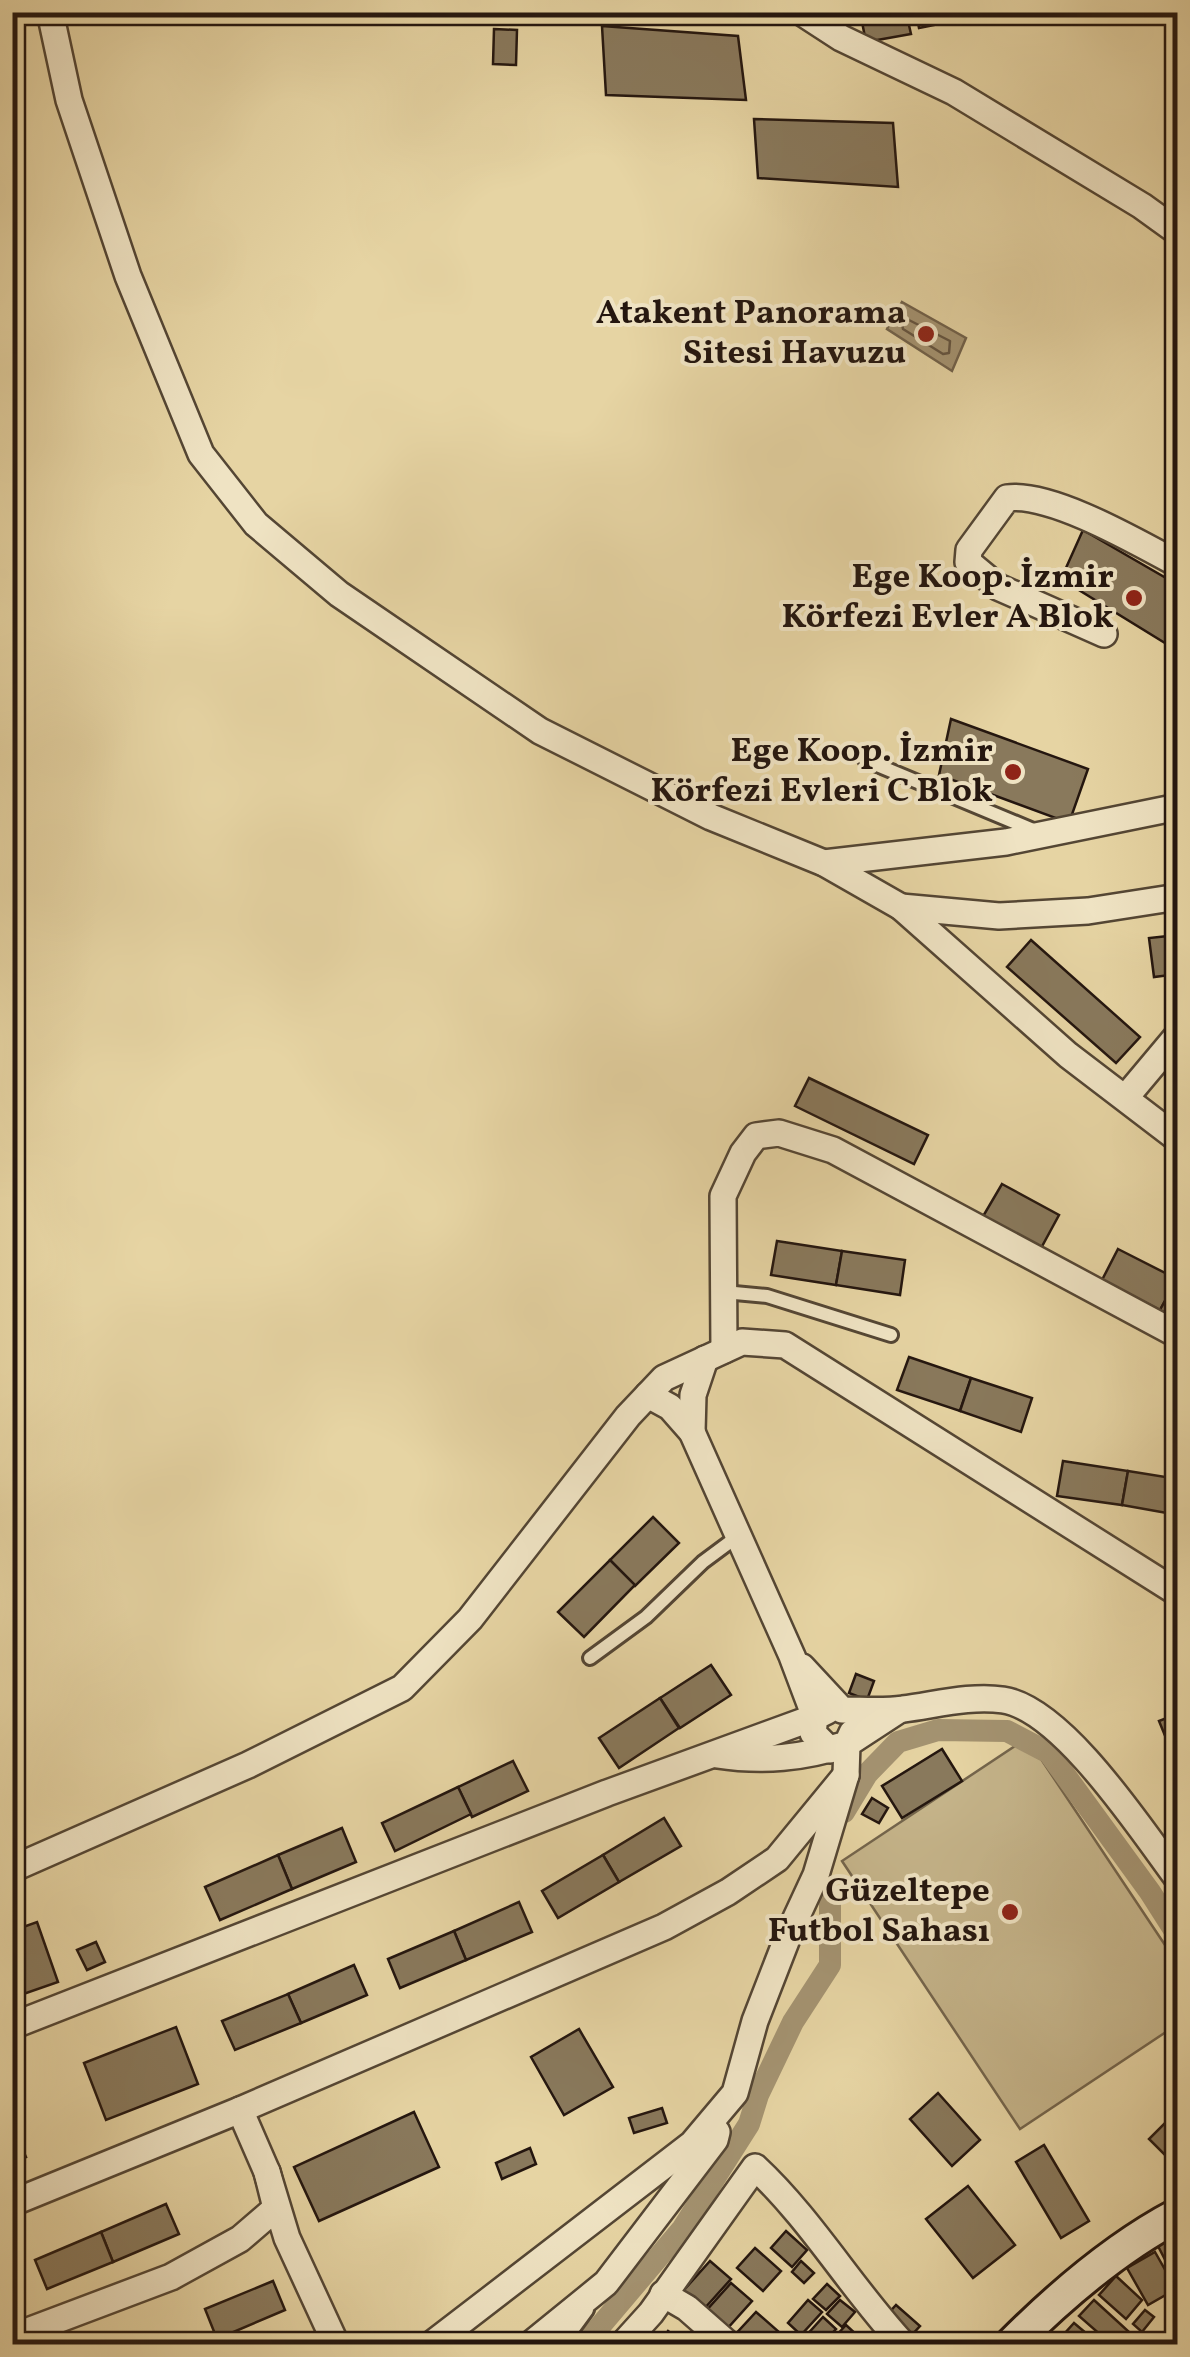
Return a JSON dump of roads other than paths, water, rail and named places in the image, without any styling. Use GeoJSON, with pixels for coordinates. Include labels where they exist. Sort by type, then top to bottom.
{"type":"FeatureCollection","features":[{"type":"Feature","properties":{"kind":"street"},"geometry":{"type":"LineString","coordinates":[[50,12],[69,100],[128,276],[201,454],[256,524],[339,594],[540,731],[711,817],[824,863],[901,907],[1068,1055],[1178,1140]]}},
{"type":"Feature","properties":{"kind":"street"},"geometry":{"type":"LineString","coordinates":[[801,12],[841,38],[954,92],[1178,232]]}},
{"type":"Feature","properties":{"kind":"street"},"geometry":{"type":"LineString","coordinates":[[1104,634],[998,587],[968,562],[968,550],[1006,498],[1024,496],[1118,530],[1178,564]]}},
{"type":"Feature","properties":{"kind":"street"},"geometry":{"type":"LineString","coordinates":[[824,863],[1006,842],[1178,806]]}},
{"type":"Feature","properties":{"kind":"street"},"geometry":{"type":"LineString","coordinates":[[901,907],[999,916],[1088,911],[1178,898]]}},
{"type":"Feature","properties":{"kind":"street"},"geometry":{"type":"LineString","coordinates":[[1126,1097],[1178,1035]]}},
{"type":"Feature","properties":{"kind":"street"},"geometry":{"type":"LineString","coordinates":[[692,1432],[693,1395],[714,1354],[724,1292],[723,1196],[742,1152],[756,1136],[779,1133],[833,1150],[1178,1335]]}},
{"type":"Feature","properties":{"kind":"street"},"geometry":{"type":"LineString","coordinates":[[12,1869],[248,1764],[402,1688],[470,1619],[664,1378],[742,1342],[786,1344],[1178,1593]]}},
{"type":"Feature","properties":{"kind":"street"},"geometry":{"type":"LineString","coordinates":[[432,2344],[692,2144],[735,2093],[756,2021],[816,1875],[846,1775],[839,1747],[814,1733],[815,1718],[792,1656],[692,1432],[670,1406],[648,1395]]}},
{"type":"Feature","properties":{"kind":"street"},"geometry":{"type":"LineString","coordinates":[[792,1656],[856,1722],[839,1747]]}},
{"type":"Feature","properties":{"kind":"street"},"geometry":{"type":"LineString","coordinates":[[12,2026],[825,1711],[899,1710],[943,1702],[1004,1700],[1044,1718],[1099,1775],[1178,1878]]}},
{"type":"Feature","properties":{"kind":"street"},"geometry":{"type":"LineString","coordinates":[[717,1755],[757,1761],[839,1747],[899,1710]]}},
{"type":"Feature","properties":{"kind":"street"},"geometry":{"type":"LineString","coordinates":[[12,2204],[664,1927],[778,1858],[846,1775]]}},
{"type":"Feature","properties":{"kind":"street"},"geometry":{"type":"LineString","coordinates":[[531,2344],[606,2284],[715,2140],[722,2108]]}},
{"type":"Feature","properties":{"kind":"street"},"geometry":{"type":"LineString","coordinates":[[240,2110],[330,2343]]}},
{"type":"Feature","properties":{"kind":"street"},"geometry":{"type":"LineString","coordinates":[[623,2344],[755,2166],[778,2188],[873,2312],[903,2344]]}},
{"type":"Feature","properties":{"kind":"street"},"geometry":{"type":"LineString","coordinates":[[12,2337],[171,2277],[240,2238],[276,2208],[267,2172]]}},
{"type":"Feature","properties":{"kind":"street"},"geometry":{"type":"LineString","coordinates":[[1012,2344],[1148,2230],[1178,2214]]}},
{"type":"Feature","properties":{"kind":"street"},"geometry":{"type":"LineString","coordinates":[[663,2294],[728,2344]]}},
{"type":"Feature","properties":{"kind":"lane"},"geometry":{"type":"LineString","coordinates":[[865,760],[1042,834]]}},
{"type":"Feature","properties":{"kind":"lane"},"geometry":{"type":"LineString","coordinates":[[724,1292],[767,1296],[891,1335]]}},
{"type":"Feature","properties":{"kind":"lane"},"geometry":{"type":"LineString","coordinates":[[590,1658],[646,1617],[703,1562],[738,1535]]}},
{"type":"Feature","properties":{"kind":"lane"},"geometry":{"type":"LineString","coordinates":[[562,2344],[606,2284]]}},
{"type":"Feature","properties":{"kind":"water","name":"Atakent Panorama Sitesi Havuzu"},"geometry":{"type":"Polygon","coordinates":[[[902,302],[966,338],[952,371],[887,329],[902,302]]]}},
{"type":"Feature","properties":{"kind":"waterway"},"geometry":{"type":"LineString","coordinates":[[844,1812],[867,1774],[898,1742],[938,1730],[1007,1731],[1049,1753],[1178,1936]]}},
{"type":"Feature","properties":{"kind":"waterway"},"geometry":{"type":"LineString","coordinates":[[585,2344],[683,2228],[749,2124],[758,2095],[793,2022],[830,1965],[830,1899]]}},
{"type":"Feature","properties":{"kind":"place","name":"Atakent Panorama Sitesi Havuzu"},"geometry":{"type":"Point","coordinates":[926,334]}},
{"type":"Feature","properties":{"kind":"place","name":"Ege Koop. İzmir Körfezi Evler A Blok"},"geometry":{"type":"Point","coordinates":[1134,598]}},
{"type":"Feature","properties":{"kind":"place","name":"Ege Koop. İzmir Körfezi Evleri C Blok"},"geometry":{"type":"Point","coordinates":[1013,772]}},
{"type":"Feature","properties":{"kind":"place","name":"Güzeltepe Futbol Sahası"},"geometry":{"type":"Point","coordinates":[1010,1912]}}]}
